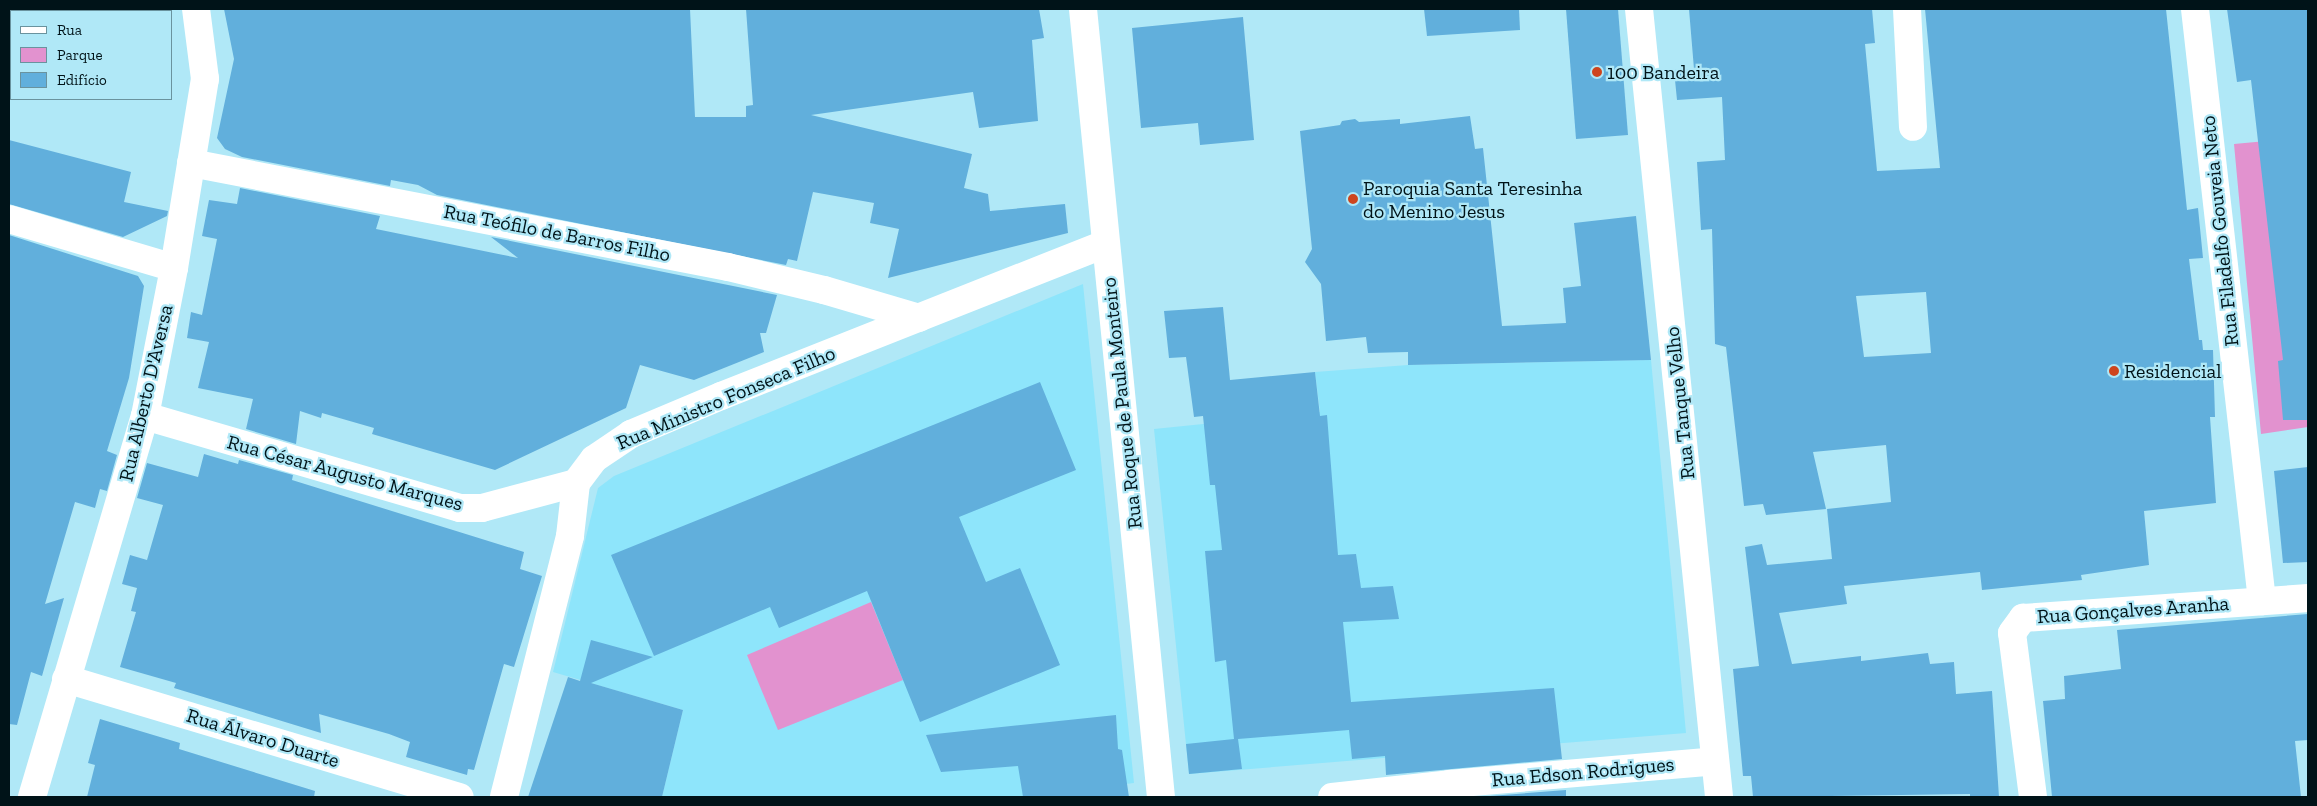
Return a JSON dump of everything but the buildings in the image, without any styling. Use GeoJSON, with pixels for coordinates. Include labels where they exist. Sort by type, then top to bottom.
{"type":"FeatureCollection","features":[{"type":"Feature","properties":{"kind":"street","name":"Rua Alberto D'Aversa"},"geometry":{"type":"LineString","coordinates":[[32,797],[145,416],[174,268],[205,79],[196,9]]}},
{"type":"Feature","properties":{"kind":"street","name":"Rua Roque de Paula Monteiro"},"geometry":{"type":"LineString","coordinates":[[1083,9],[1161,797]]}},
{"type":"Feature","properties":{"kind":"street","name":"Rua Tanque Velho"},"geometry":{"type":"LineString","coordinates":[[1639,9],[1719,797]]}},
{"type":"Feature","properties":{"kind":"street"},"geometry":{"type":"LineString","coordinates":[[1907,9],[1913,127]]}},
{"type":"Feature","properties":{"kind":"street","name":"Rua Filadelfo Gouveia Neto"},"geometry":{"type":"LineString","coordinates":[[2195,9],[2262,601]]}},
{"type":"Feature","properties":{"kind":"street","name":"Rua Teófilo de Barros Filho"},"geometry":{"type":"LineString","coordinates":[[191,163],[728,267],[824,290],[919,318]]}},
{"type":"Feature","properties":{"kind":"street"},"geometry":{"type":"LineString","coordinates":[[9,219],[174,268]]}},
{"type":"Feature","properties":{"kind":"street","name":"Rua Ministro Fonseca Filho"},"geometry":{"type":"LineString","coordinates":[[504,797],[570,536],[576,483],[594,458],[631,434],[1105,244]]}},
{"type":"Feature","properties":{"kind":"street","name":"Rua César Augusto Marques"},"geometry":{"type":"LineString","coordinates":[[145,416],[460,508],[482,508],[576,483]]}},
{"type":"Feature","properties":{"kind":"street","name":"Rua Gonçalves Aranha"},"geometry":{"type":"LineString","coordinates":[[2033,797],[2012,633],[2015,624],[2023,618],[2308,598]]}},
{"type":"Feature","properties":{"kind":"street","name":"Rua Álvaro Duarte"},"geometry":{"type":"LineString","coordinates":[[66,680],[460,797]]}},
{"type":"Feature","properties":{"kind":"street","name":"Rua Edson Rodrigues"},"geometry":{"type":"LineString","coordinates":[[1332,797],[1449,784],[1715,761]]}},
{"type":"Feature","properties":{"kind":"shaded area"},"geometry":{"type":"Polygon","coordinates":[[[1083,284],[1134,783],[1013,797],[662,797],[683,710],[553,672],[598,488],[614,476],[1083,284]]]}},
{"type":"Feature","properties":{"kind":"shaded area"},"geometry":{"type":"Polygon","coordinates":[[[1651,360],[1686,733],[1189,774],[1154,429],[1320,412],[1315,372],[1408,365],[1651,360]]]}},
{"type":"Feature","properties":{"kind":"green space"},"geometry":{"type":"Polygon","coordinates":[[[2308,137],[2308,300],[2275,305],[2308,302],[2308,427],[2261,434],[2234,144],[2308,137]]]}},
{"type":"Feature","properties":{"kind":"green space"},"geometry":{"type":"Polygon","coordinates":[[[871,602],[903,680],[778,730],[747,655],[871,602]]]}},
{"type":"Feature","properties":{"kind":"place","name":"100 Bandeira"},"geometry":{"type":"Point","coordinates":[1597,72]}},
{"type":"Feature","properties":{"kind":"place","name":"Paroquia Santa Teresinha do Menino Jesus"},"geometry":{"type":"Point","coordinates":[1353,199]}},
{"type":"Feature","properties":{"kind":"place","name":"Residencial"},"geometry":{"type":"Point","coordinates":[2114,371]}}]}
